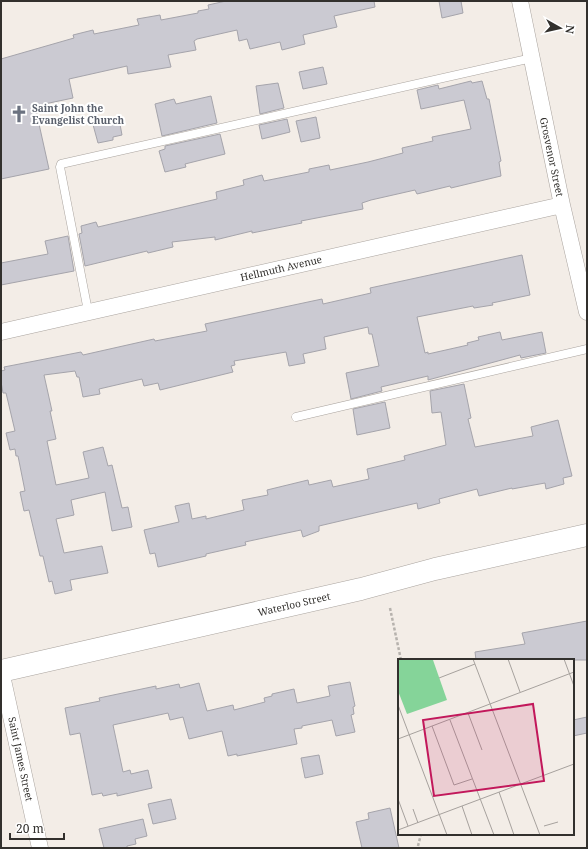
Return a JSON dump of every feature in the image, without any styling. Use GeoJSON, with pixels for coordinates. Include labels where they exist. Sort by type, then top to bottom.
{"type":"FeatureCollection","features":[{"type":"Feature","properties":{"kind":"street","name":"Grosvenor Street"},"geometry":{"type":"LineString","coordinates":[[520,1],[562,205],[587,312]]}},
{"type":"Feature","properties":{"kind":"street","name":"Hellmuth Avenue"},"geometry":{"type":"LineString","coordinates":[[1,332],[88,310],[562,205]]}},
{"type":"Feature","properties":{"kind":"street","name":"Waterloo Street"},"geometry":{"type":"LineString","coordinates":[[1,671],[361,589],[435,569],[587,535]]}},
{"type":"Feature","properties":{"kind":"street","name":"Saint James Street"},"geometry":{"type":"LineString","coordinates":[[1,671],[40,848]]}},
{"type":"Feature","properties":{"kind":"lane"},"geometry":{"type":"LineString","coordinates":[[88,310],[60,167],[61,164],[532,58]]}},
{"type":"Feature","properties":{"kind":"lane"},"geometry":{"type":"LineString","coordinates":[[296,417],[587,349]]}},
{"type":"Feature","properties":{"kind":"path"},"geometry":{"type":"LineString","coordinates":[[390,608],[402,659]]}},
{"type":"Feature","properties":{"kind":"path"},"geometry":{"type":"LineString","coordinates":[[418,846],[421,835]]}},
{"type":"Feature","properties":{"kind":"building"},"geometry":{"type":"Polygon","coordinates":[[[226,1],[374,1],[375,7],[334,16],[337,27],[303,35],[305,44],[282,50],[280,42],[250,49],[247,39],[239,41],[237,30],[197,39],[194,41],[196,50],[168,55],[171,67],[128,74],[127,66],[69,79],[73,98],[35,106],[49,169],[1,179],[1,59],[74,38],[73,35],[93,30],[94,34],[139,25],[137,19],[160,15],[161,20],[198,13],[198,11],[209,9],[208,5],[226,1]]]}},
{"type":"Feature","properties":{"kind":"building"},"geometry":{"type":"Polygon","coordinates":[[[439,1],[461,1],[463,13],[442,18],[439,1]]]}},
{"type":"Feature","properties":{"kind":"building"},"geometry":{"type":"Polygon","coordinates":[[[323,67],[327,84],[303,89],[299,72],[323,67]]]}},
{"type":"Feature","properties":{"kind":"building"},"geometry":{"type":"Polygon","coordinates":[[[471,81],[472,83],[482,81],[487,99],[489,99],[501,161],[499,162],[501,176],[451,188],[450,186],[417,194],[415,190],[371,200],[362,203],[363,209],[301,221],[302,223],[252,233],[252,231],[215,240],[215,237],[172,242],[173,247],[148,253],[147,251],[85,266],[79,234],[82,233],[81,226],[96,222],[98,227],[217,199],[216,192],[244,185],[243,180],[262,175],[264,181],[309,172],[309,169],[329,165],[330,170],[368,162],[403,153],[402,148],[433,141],[432,137],[471,129],[464,100],[421,109],[417,90],[438,85],[439,89],[471,81]]]}},
{"type":"Feature","properties":{"kind":"building"},"geometry":{"type":"Polygon","coordinates":[[[278,83],[284,108],[260,114],[256,86],[278,83]]]}},
{"type":"Feature","properties":{"kind":"building"},"geometry":{"type":"Polygon","coordinates":[[[211,96],[217,123],[162,136],[155,104],[174,99],[176,104],[211,96]]]}},
{"type":"Feature","properties":{"kind":"building"},"geometry":{"type":"Polygon","coordinates":[[[108,117],[109,121],[119,119],[122,135],[113,137],[113,140],[98,143],[92,121],[108,117]]]}},
{"type":"Feature","properties":{"kind":"building"},"geometry":{"type":"Polygon","coordinates":[[[316,117],[320,138],[301,142],[296,121],[316,117]]]}},
{"type":"Feature","properties":{"kind":"building"},"geometry":{"type":"Polygon","coordinates":[[[287,119],[290,132],[262,139],[259,125],[287,119]]]}},
{"type":"Feature","properties":{"kind":"building"},"geometry":{"type":"Polygon","coordinates":[[[220,134],[225,154],[185,164],[186,167],[165,172],[159,151],[165,149],[165,146],[220,134]]]}},
{"type":"Feature","properties":{"kind":"building"},"geometry":{"type":"Polygon","coordinates":[[[68,236],[74,271],[1,285],[1,263],[48,254],[45,241],[68,236]]]}},
{"type":"Feature","properties":{"kind":"building"},"geometry":{"type":"Polygon","coordinates":[[[522,255],[530,295],[492,303],[493,305],[474,308],[473,306],[417,317],[425,353],[428,352],[428,354],[468,345],[467,343],[479,340],[478,337],[500,332],[502,340],[542,332],[546,353],[521,358],[520,355],[428,380],[428,376],[381,387],[382,391],[351,399],[346,373],[379,366],[372,334],[369,334],[368,327],[324,337],[326,349],[303,354],[305,363],[289,366],[286,352],[234,361],[235,365],[231,366],[233,372],[160,390],[158,383],[144,386],[142,379],[99,389],[100,394],[83,397],[79,377],[77,377],[75,371],[44,375],[52,411],[50,411],[56,439],[47,441],[56,485],[89,478],[83,452],[103,447],[108,466],[112,465],[122,508],[128,507],[132,527],[112,531],[105,492],[71,500],[74,515],[56,519],[64,553],[102,546],[108,573],[70,580],[72,590],[55,594],[52,581],[49,582],[43,556],[40,556],[29,510],[24,511],[20,492],[25,491],[18,456],[16,456],[15,449],[10,450],[6,433],[15,431],[6,393],[3,393],[1,382],[1,371],[5,370],[4,367],[81,352],[83,355],[154,339],[155,341],[207,331],[205,324],[322,299],[323,304],[371,293],[370,288],[522,255]]]}},
{"type":"Feature","properties":{"kind":"building"},"geometry":{"type":"Polygon","coordinates":[[[464,384],[471,418],[468,419],[475,447],[533,436],[531,427],[558,420],[572,476],[563,478],[564,484],[546,489],[545,483],[512,488],[479,496],[477,489],[439,499],[440,503],[418,509],[417,503],[319,526],[319,531],[303,537],[301,530],[245,542],[246,545],[158,567],[155,553],[150,554],[144,530],[179,522],[175,506],[189,503],[192,519],[206,516],[206,519],[244,510],[242,500],[268,495],[267,490],[308,480],[309,485],[331,480],[333,487],[369,479],[367,469],[405,460],[404,456],[446,445],[441,412],[432,413],[430,391],[464,384]]]}},
{"type":"Feature","properties":{"kind":"building"},"geometry":{"type":"Polygon","coordinates":[[[385,402],[390,428],[357,435],[353,409],[385,402]]]}},
{"type":"Feature","properties":{"kind":"building"},"geometry":{"type":"Polygon","coordinates":[[[587,621],[587,660],[476,659],[475,652],[525,644],[522,633],[587,621]]]}},
{"type":"Feature","properties":{"kind":"building"},"geometry":{"type":"Polygon","coordinates":[[[350,682],[355,706],[353,707],[354,714],[351,715],[355,732],[336,736],[332,720],[302,726],[302,728],[294,729],[297,744],[237,756],[237,754],[228,756],[222,731],[189,739],[183,717],[170,720],[168,713],[113,725],[123,772],[130,770],[131,774],[148,770],[152,788],[117,796],[117,793],[103,796],[102,793],[92,795],[80,733],[70,735],[65,708],[100,701],[99,698],[156,686],[156,689],[179,684],[180,688],[199,683],[207,711],[233,705],[234,710],[265,702],[264,698],[272,696],[272,694],[294,689],[297,703],[330,696],[328,686],[350,682]]]}},
{"type":"Feature","properties":{"kind":"building"},"geometry":{"type":"Polygon","coordinates":[[[587,717],[587,733],[574,736],[574,720],[587,717]]]}},
{"type":"Feature","properties":{"kind":"building"},"geometry":{"type":"Polygon","coordinates":[[[319,755],[323,774],[305,778],[301,758],[319,755]]]}},
{"type":"Feature","properties":{"kind":"building"},"geometry":{"type":"Polygon","coordinates":[[[171,799],[176,819],[153,824],[148,804],[171,799]]]}},
{"type":"Feature","properties":{"kind":"building"},"geometry":{"type":"Polygon","coordinates":[[[390,808],[399,848],[362,848],[356,822],[369,819],[368,813],[390,808]]]}},
{"type":"Feature","properties":{"kind":"building"},"geometry":{"type":"Polygon","coordinates":[[[143,819],[147,836],[135,839],[136,844],[127,846],[127,848],[104,848],[99,829],[143,819]]]}},
{"type":"Feature","properties":{"kind":"place","name":"Saint John the Evangelist Church"},"geometry":{"type":"Point","coordinates":[19,114]}}]}
